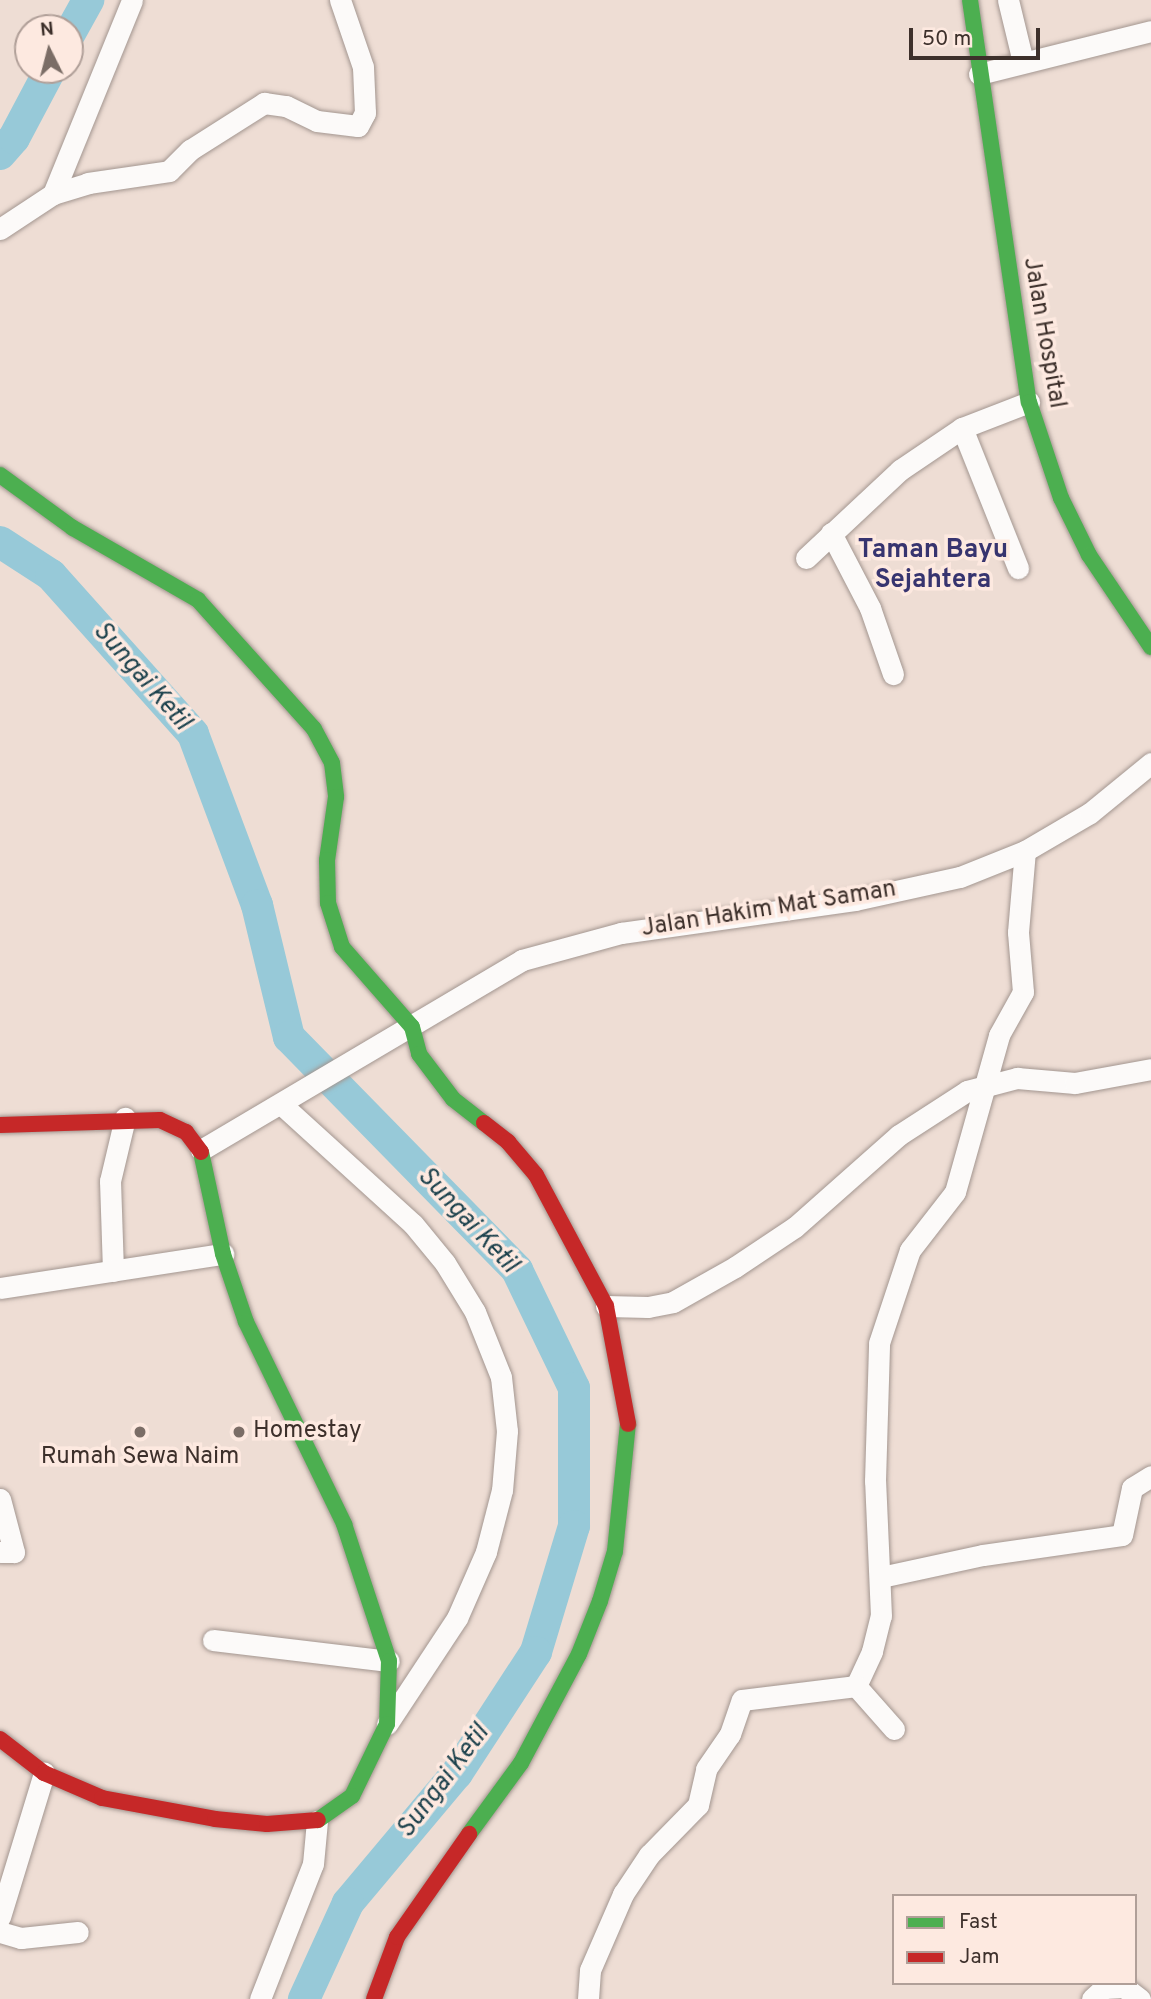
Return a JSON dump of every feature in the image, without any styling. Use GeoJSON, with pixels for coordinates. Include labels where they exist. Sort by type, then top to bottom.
{"type":"FeatureCollection","features":[{"type":"Feature","properties":{"kind":"street"},"geometry":{"type":"LineString","coordinates":[[53,194],[132,0]]}},
{"type":"Feature","properties":{"kind":"street"},"geometry":{"type":"LineString","coordinates":[[0,229],[53,194],[88,183],[169,171],[190,150],[264,103],[286,106],[317,121],[358,126],[365,113],[363,67],[340,0]]}},
{"type":"Feature","properties":{"kind":"street","name":"Jalan Hospital"},"geometry":{"type":"LineString","coordinates":[[970,0],[1028,402],[1061,498],[1089,555],[1151,647]]}},
{"type":"Feature","properties":{"kind":"street"},"geometry":{"type":"LineString","coordinates":[[1008,0],[1022,58]]}},
{"type":"Feature","properties":{"kind":"street"},"geometry":{"type":"LineString","coordinates":[[979,74],[1151,31]]}},
{"type":"Feature","properties":{"kind":"street"},"geometry":{"type":"LineString","coordinates":[[806,558],[900,470],[962,428],[1028,402]]}},
{"type":"Feature","properties":{"kind":"street"},"geometry":{"type":"LineString","coordinates":[[962,428],[1018,568]]}},
{"type":"Feature","properties":{"kind":"street"},"geometry":{"type":"LineString","coordinates":[[0,475],[73,528],[198,600],[314,729],[332,764],[336,797],[327,859],[328,903],[342,947],[412,1027],[419,1054],[453,1099],[508,1142],[536,1175],[607,1306],[629,1429],[615,1551],[600,1601],[579,1654],[521,1763],[421,1899],[397,1937],[374,1999]]}},
{"type":"Feature","properties":{"kind":"street"},"geometry":{"type":"LineString","coordinates":[[831,533],[870,608],[893,674]]}},
{"type":"Feature","properties":{"kind":"street","name":"Jalan Hakim Mat Saman"},"geometry":{"type":"LineString","coordinates":[[201,1150],[522,960],[556,948],[657,927],[856,900],[960,877],[1025,851],[1090,813],[1151,763]]}},
{"type":"Feature","properties":{"kind":"street"},"geometry":{"type":"LineString","coordinates":[[856,1686],[878,1628],[881,1577],[875,1481],[879,1343],[909,1250],[956,1192],[976,1108],[988,1084],[999,1035],[1023,992],[1018,932],[1025,851]]}},
{"type":"Feature","properties":{"kind":"street"},"geometry":{"type":"LineString","coordinates":[[607,1306],[648,1307],[673,1302],[725,1273],[794,1227],[899,1135],[967,1091],[1017,1078],[1075,1083],[1151,1069]]}},
{"type":"Feature","properties":{"kind":"street"},"geometry":{"type":"LineString","coordinates":[[0,1739],[44,1773],[102,1798],[144,1808],[267,1824],[317,1821],[337,1811],[352,1796],[387,1724],[457,1618],[486,1552],[503,1478],[507,1431],[501,1377],[475,1312],[445,1263],[413,1224],[281,1104]]}},
{"type":"Feature","properties":{"kind":"street"},"geometry":{"type":"LineString","coordinates":[[0,1125],[125,1118],[160,1120],[186,1132],[201,1150],[223,1254],[246,1322],[344,1524],[389,1661],[387,1724]]}},
{"type":"Feature","properties":{"kind":"street"},"geometry":{"type":"LineString","coordinates":[[113,1271],[110,1181],[125,1118]]}},
{"type":"Feature","properties":{"kind":"street"},"geometry":{"type":"LineString","coordinates":[[0,1287],[223,1254]]}},
{"type":"Feature","properties":{"kind":"street"},"geometry":{"type":"LineString","coordinates":[[881,1577],[982,1555],[1122,1535],[1132,1488],[1151,1476]]}},
{"type":"Feature","properties":{"kind":"street"},"geometry":{"type":"LineString","coordinates":[[0,1499],[14,1552],[0,1552]]}},
{"type":"Feature","properties":{"kind":"street"},"geometry":{"type":"LineString","coordinates":[[213,1640],[389,1661]]}},
{"type":"Feature","properties":{"kind":"street"},"geometry":{"type":"LineString","coordinates":[[856,1686],[894,1729]]}},
{"type":"Feature","properties":{"kind":"street"},"geometry":{"type":"LineString","coordinates":[[588,1999],[590,1970],[623,1894],[649,1855],[698,1805],[706,1769],[730,1734],[742,1700],[856,1686]]}},
{"type":"Feature","properties":{"kind":"street"},"geometry":{"type":"LineString","coordinates":[[0,1917],[44,1773]]}},
{"type":"Feature","properties":{"kind":"street"},"geometry":{"type":"LineString","coordinates":[[260,1999],[278,1943],[313,1864],[317,1821]]}},
{"type":"Feature","properties":{"kind":"street"},"geometry":{"type":"LineString","coordinates":[[0,1932],[21,1938],[78,1932]]}},
{"type":"Feature","properties":{"kind":"street"},"geometry":{"type":"LineString","coordinates":[[1092,1999],[1104,1988],[1124,1987],[1140,1999]]}},
{"type":"Feature","properties":{"kind":"waterway","name":"Sungai Ketil"},"geometry":{"type":"LineString","coordinates":[[80,14],[88,0]]}},
{"type":"Feature","properties":{"kind":"waterway","name":"Sungai Ketil"},"geometry":{"type":"LineString","coordinates":[[0,154],[14,138],[43,84]]}},
{"type":"Feature","properties":{"kind":"waterway","name":"Sungai Ketil"},"geometry":{"type":"LineString","coordinates":[[0,542],[51,575],[193,734],[257,905],[289,1037],[517,1270],[574,1388],[574,1526],[536,1652],[457,1773],[348,1903],[304,1999]]}},
{"type":"Feature","properties":{"kind":"traffic: fast"},"geometry":{"type":"LineString","coordinates":[[970,0],[1029,402],[1061,498],[1089,555],[1151,647]]}},
{"type":"Feature","properties":{"kind":"traffic: fast"},"geometry":{"type":"LineString","coordinates":[[0,475],[73,528],[198,600],[314,729],[332,763],[336,797],[327,860],[328,903],[342,947],[412,1027],[419,1054],[453,1099],[484,1123]]}},
{"type":"Feature","properties":{"kind":"traffic: fast"},"geometry":{"type":"LineString","coordinates":[[201,1152],[223,1254],[246,1322],[344,1524],[389,1661],[387,1724],[352,1796],[318,1820]]}},
{"type":"Feature","properties":{"kind":"traffic: fast"},"geometry":{"type":"LineString","coordinates":[[469,1834],[521,1763],[579,1654],[600,1601],[615,1551],[628,1424]]}},
{"type":"Feature","properties":{"kind":"traffic: jam"},"geometry":{"type":"LineString","coordinates":[[0,1125],[160,1120],[186,1132],[201,1152]]}},
{"type":"Feature","properties":{"kind":"traffic: jam"},"geometry":{"type":"LineString","coordinates":[[484,1123],[508,1142],[536,1175],[606,1306],[628,1424]]}},
{"type":"Feature","properties":{"kind":"traffic: jam"},"geometry":{"type":"LineString","coordinates":[[0,1739],[44,1773],[102,1798],[215,1819],[267,1824],[318,1820]]}},
{"type":"Feature","properties":{"kind":"traffic: jam"},"geometry":{"type":"LineString","coordinates":[[374,1999],[397,1937],[469,1834]]}},
{"type":"Feature","properties":{"kind":"place","name":"Rumah Sewa Naim"},"geometry":{"type":"Point","coordinates":[140,1432]}},
{"type":"Feature","properties":{"kind":"place","name":"Homestay"},"geometry":{"type":"Point","coordinates":[239,1432]}},
{"type":"Feature","properties":{"kind":"district","name":"Taman Bayu Sejahtera"},"geometry":{"type":"Point","coordinates":[933,566]}}]}
